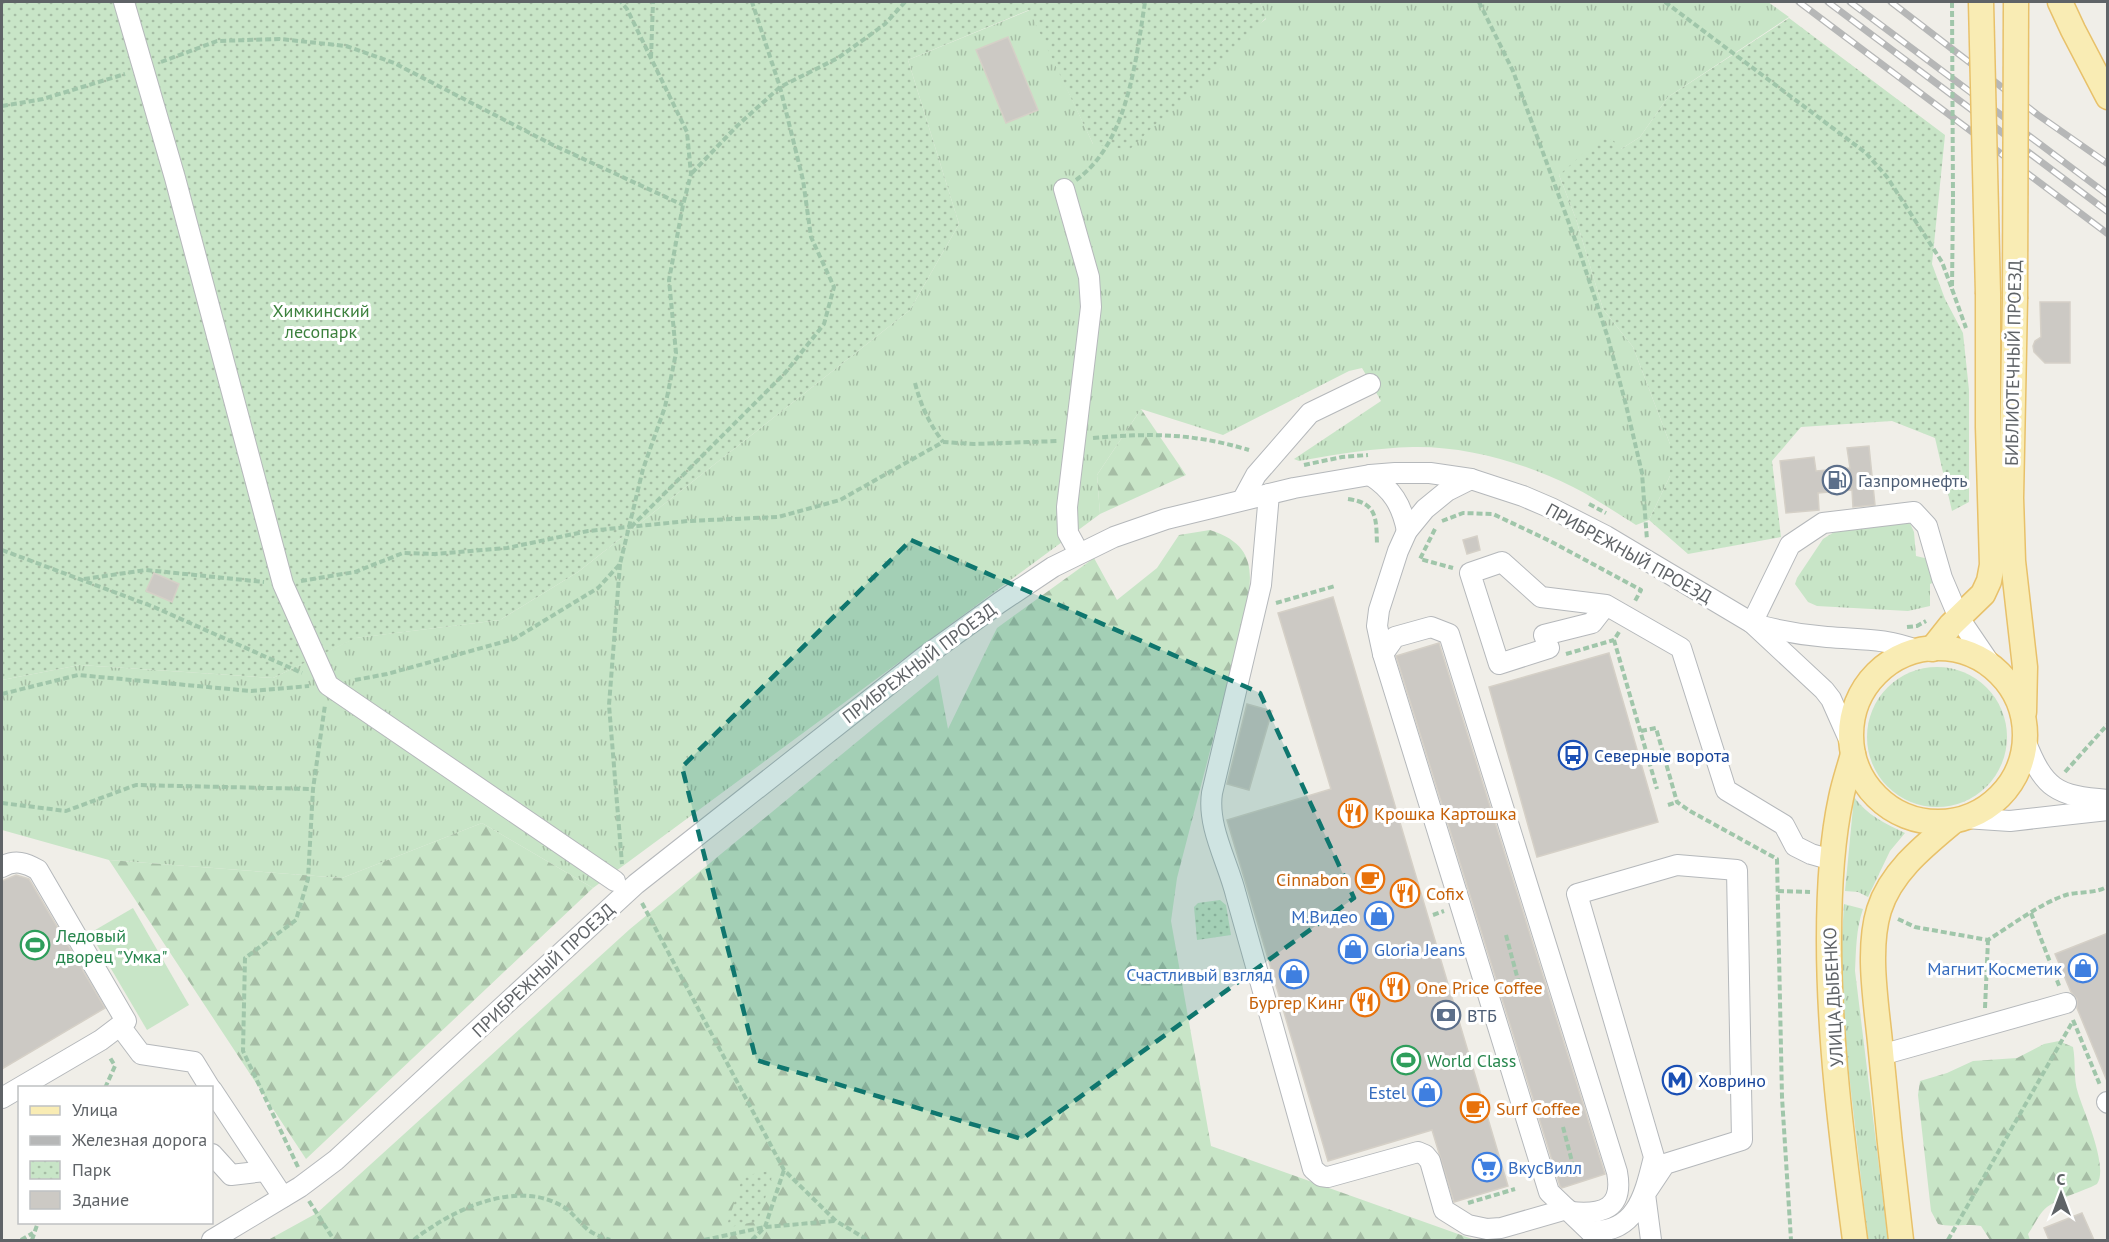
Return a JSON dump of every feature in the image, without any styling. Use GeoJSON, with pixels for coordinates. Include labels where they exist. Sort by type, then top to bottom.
{"type":"FeatureCollection","features":[{"type":"Feature","properties":{"kind":"main road","name":"БИБЛИОТЕЧНЫЙ ПРОЕЗД"},"geometry":{"type":"LineString","coordinates":[[1925,650],[1983,594],[1989,581],[1992,565],[1981,2]]}},
{"type":"Feature","properties":{"kind":"main road","name":"БИБЛИОТЕЧНЫЙ ПРОЕЗД"},"geometry":{"type":"LineString","coordinates":[[2016,2],[2015,299],[2011,498],[2013,561],[2025,667],[2025,732]]}},
{"type":"Feature","properties":{"kind":"main road"},"geometry":{"type":"LineString","coordinates":[[2060,2],[2108,97]]}},
{"type":"Feature","properties":{"kind":"main road"},"geometry":{"type":"LineString","coordinates":[[1901,1240],[1874,968],[1875,934],[1879,910],[1889,888],[1906,863],[1960,819],[1989,806],[2007,788],[2020,766],[2025,732],[2019,703],[2008,684],[1993,668],[1974,656],[1953,650],[1925,650],[1902,656],[1886,665],[1873,678],[1855,709],[1851,726],[1852,749],[1860,775],[1873,793],[1890,808],[1910,818],[1932,822],[1960,819]]}},
{"type":"Feature","properties":{"kind":"main road","name":"УЛИЦА ДЫБЕНКО"},"geometry":{"type":"LineString","coordinates":[[1852,749],[1840,799],[1829,894],[1832,1032],[1855,1240]]}},
{"type":"Feature","properties":{"kind":"street"},"geometry":{"type":"LineString","coordinates":[[124,2],[175,178],[283,584],[328,685],[619,878]]}},
{"type":"Feature","properties":{"kind":"street"},"geometry":{"type":"LineString","coordinates":[[1064,189],[1089,277],[1091,307],[1067,507],[1068,533],[1079,553]]}},
{"type":"Feature","properties":{"kind":"street"},"geometry":{"type":"LineString","coordinates":[[1242,499],[1256,475],[1310,413],[1370,384]]}},
{"type":"Feature","properties":{"kind":"street","name":"ПРИБРЕЖНЫЙ ПРОЕЗД"},"geometry":{"type":"LineString","coordinates":[[212,1240],[316,1176],[360,1139],[636,884],[924,657],[1053,567],[1114,537],[1166,519],[1242,499],[1370,475],[1395,473],[1430,473],[1471,479],[1523,496],[1576,520],[1752,623],[1824,690],[1831,699],[1852,749]]}},
{"type":"Feature","properties":{"kind":"street"},"geometry":{"type":"LineString","coordinates":[[1370,475],[1383,483],[1399,503],[1407,531]]}},
{"type":"Feature","properties":{"kind":"street"},"geometry":{"type":"LineString","coordinates":[[1471,479],[1447,491],[1425,509],[1407,531],[1379,610],[1377,626],[1383,654],[1549,1192],[1595,1236],[1625,1223],[1636,1210],[1645,1194],[1665,1164],[1742,1140],[1737,870],[1677,865],[1577,894],[1654,1157],[1645,1194],[1652,1240]]}},
{"type":"Feature","properties":{"kind":"street"},"geometry":{"type":"LineString","coordinates":[[1269,494],[1262,576],[1212,793],[1212,814],[1313,1169],[1321,1176],[1328,1177],[1418,1152],[1430,1161],[1444,1210],[1468,1225],[1487,1229],[1501,1228],[1569,1211],[1590,1214],[1604,1211],[1612,1204],[1618,1192],[1617,1172],[1449,634],[1431,627],[1395,638],[1383,654]]}},
{"type":"Feature","properties":{"kind":"street"},"geometry":{"type":"LineString","coordinates":[[1752,623],[1790,545],[1823,523],[1914,512],[1927,526],[1942,578],[1959,618],[1993,668]]}},
{"type":"Feature","properties":{"kind":"street"},"geometry":{"type":"LineString","coordinates":[[1606,604],[1592,622],[1544,635],[1549,648],[1499,664],[1470,573],[1502,562],[1541,597],[1606,604],[1681,648],[1726,790],[1784,825],[1795,846],[1811,854],[1832,860]]}},
{"type":"Feature","properties":{"kind":"street","name":"ПРИБРЕЖНЫЙ ПРОЕЗД"},"geometry":{"type":"LineString","coordinates":[[1752,623],[1783,632],[1896,642],[1925,650]]}},
{"type":"Feature","properties":{"kind":"street"},"geometry":{"type":"LineString","coordinates":[[2025,732],[2034,764],[2042,778],[2054,788],[2081,798],[2108,800]]}},
{"type":"Feature","properties":{"kind":"street"},"geometry":{"type":"LineString","coordinates":[[1960,819],[2010,820],[2108,810]]}},
{"type":"Feature","properties":{"kind":"street"},"geometry":{"type":"LineString","coordinates":[[2,867],[9,863],[24,863],[38,870],[126,1021],[101,1040],[22,1086]]}},
{"type":"Feature","properties":{"kind":"street"},"geometry":{"type":"LineString","coordinates":[[1881,1055],[2066,1003]]}},
{"type":"Feature","properties":{"kind":"street"},"geometry":{"type":"LineString","coordinates":[[120,1026],[141,1054],[194,1062],[209,1086]]}},
{"type":"Feature","properties":{"kind":"street"},"geometry":{"type":"LineString","coordinates":[[2,1098],[18,1089]]}},
{"type":"Feature","properties":{"kind":"street"},"geometry":{"type":"LineString","coordinates":[[213,1093],[283,1197]]}},
{"type":"Feature","properties":{"kind":"street"},"geometry":{"type":"LineString","coordinates":[[213,1155],[231,1174],[265,1171]]}},
{"type":"Feature","properties":{"kind":"path"},"geometry":{"type":"LineString","coordinates":[[619,878],[620,854],[609,705],[620,564],[643,470],[665,407],[676,353],[669,280],[691,174],[687,132],[627,9],[621,2]]}},
{"type":"Feature","properties":{"kind":"path"},"geometry":{"type":"LineString","coordinates":[[651,58],[653,2]]}},
{"type":"Feature","properties":{"kind":"path"},"geometry":{"type":"LineString","coordinates":[[630,527],[785,373],[824,324],[834,287],[811,237],[803,180],[780,87],[752,2]]}},
{"type":"Feature","properties":{"kind":"path"},"geometry":{"type":"LineString","coordinates":[[691,174],[737,126],[780,87],[838,58],[885,24],[905,2]]}},
{"type":"Feature","properties":{"kind":"path"},"geometry":{"type":"LineString","coordinates":[[1064,189],[1099,159],[1119,120],[1133,71],[1145,2]]}},
{"type":"Feature","properties":{"kind":"path"},"geometry":{"type":"LineString","coordinates":[[1479,2],[1513,71],[1581,256],[1608,338],[1642,473],[1647,541]]}},
{"type":"Feature","properties":{"kind":"path"},"geometry":{"type":"LineString","coordinates":[[1665,2],[1866,153],[1887,177],[1942,262],[1967,330]]}},
{"type":"Feature","properties":{"kind":"path"},"geometry":{"type":"LineString","coordinates":[[1952,2],[1952,289]]}},
{"type":"Feature","properties":{"kind":"path"},"geometry":{"type":"LineString","coordinates":[[2,106],[43,99],[144,68],[217,41],[280,39],[346,46],[394,63],[551,144],[683,205]]}},
{"type":"Feature","properties":{"kind":"path"},"geometry":{"type":"LineString","coordinates":[[915,382],[922,410],[943,442]]}},
{"type":"Feature","properties":{"kind":"path"},"geometry":{"type":"LineString","coordinates":[[81,580],[146,570],[283,584],[355,572],[403,553],[435,554],[507,548],[588,531],[688,521],[778,517],[840,500],[943,442],[1033,443],[1164,434],[1216,440],[1249,450]]}},
{"type":"Feature","properties":{"kind":"path"},"geometry":{"type":"LineString","coordinates":[[1345,499],[1361,501],[1372,509],[1375,515],[1377,544]]}},
{"type":"Feature","properties":{"kind":"path"},"geometry":{"type":"LineString","coordinates":[[1470,573],[1420,559],[1438,523],[1463,513],[1476,512],[1493,514],[1550,541],[1641,590]]}},
{"type":"Feature","properties":{"kind":"path"},"geometry":{"type":"LineString","coordinates":[[2,550],[153,607],[328,685]]}},
{"type":"Feature","properties":{"kind":"path"},"geometry":{"type":"LineString","coordinates":[[2,694],[78,675],[251,691],[328,685],[387,674],[514,639],[598,588],[620,564]]}},
{"type":"Feature","properties":{"kind":"path"},"geometry":{"type":"LineString","coordinates":[[1255,609],[1335,586]]}},
{"type":"Feature","properties":{"kind":"path"},"geometry":{"type":"LineString","coordinates":[[1557,657],[1614,640],[1658,789]]}},
{"type":"Feature","properties":{"kind":"path"},"geometry":{"type":"LineString","coordinates":[[300,1170],[243,1051],[245,958],[296,920],[308,879],[313,789],[328,685]]}},
{"type":"Feature","properties":{"kind":"path"},"geometry":{"type":"LineString","coordinates":[[2070,766],[2108,724]]}},
{"type":"Feature","properties":{"kind":"path"},"geometry":{"type":"LineString","coordinates":[[1641,731],[1656,728],[1677,802],[1778,860],[1782,1097],[1791,1240]]}},
{"type":"Feature","properties":{"kind":"path"},"geometry":{"type":"LineString","coordinates":[[2,803],[66,811],[136,785],[313,789]]}},
{"type":"Feature","properties":{"kind":"path"},"geometry":{"type":"LineString","coordinates":[[1668,805],[1677,802]]}},
{"type":"Feature","properties":{"kind":"path"},"geometry":{"type":"LineString","coordinates":[[1898,920],[1915,927],[1988,940],[2031,913],[2066,895],[2102,890],[2108,885]]}},
{"type":"Feature","properties":{"kind":"path"},"geometry":{"type":"LineString","coordinates":[[1778,891],[1813,892]]}},
{"type":"Feature","properties":{"kind":"path"},"geometry":{"type":"LineString","coordinates":[[639,897],[784,1170],[836,1221],[868,1240]]}},
{"type":"Feature","properties":{"kind":"path"},"geometry":{"type":"LineString","coordinates":[[2031,913],[2107,1103]]}},
{"type":"Feature","properties":{"kind":"path"},"geometry":{"type":"LineString","coordinates":[[1506,935],[1518,980]]}},
{"type":"Feature","properties":{"kind":"path"},"geometry":{"type":"LineString","coordinates":[[1984,1026],[1988,940]]}},
{"type":"Feature","properties":{"kind":"path"},"geometry":{"type":"LineString","coordinates":[[1948,1240],[2073,1021]]}},
{"type":"Feature","properties":{"kind":"path"},"geometry":{"type":"LineString","coordinates":[[1563,1127],[1575,1173]]}},
{"type":"Feature","properties":{"kind":"path"},"geometry":{"type":"LineString","coordinates":[[752,1240],[765,1227],[784,1170]]}},
{"type":"Feature","properties":{"kind":"path"},"geometry":{"type":"LineString","coordinates":[[1482,1198],[1515,1189]]}},
{"type":"Feature","properties":{"kind":"path"},"geometry":{"type":"LineString","coordinates":[[317,1194],[308,1200],[334,1240]]}},
{"type":"Feature","properties":{"kind":"path"},"geometry":{"type":"LineString","coordinates":[[414,1240],[440,1222],[469,1207],[500,1198],[527,1196],[552,1201],[572,1211],[587,1230],[610,1240]]}},
{"type":"Feature","properties":{"kind":"path"},"geometry":{"type":"LineString","coordinates":[[704,1240],[765,1227],[836,1221]]}},
{"type":"Feature","properties":{"kind":"path"},"geometry":{"type":"LineString","coordinates":[[32,1240],[37,1224]]}},
{"type":"Feature","properties":{"kind":"path"},"geometry":{"type":"LineString","coordinates":[[21,1240],[33,1233]]}},
{"type":"Feature","properties":{"kind":"highlighted area"},"geometry":{"type":"Polygon","coordinates":[[[911,540],[1260,693],[1354,898],[1022,1139],[756,1060],[682,767],[911,540]]]}},
{"type":"Feature","properties":{"kind":"green space","name":"Химкинский лесопарк"},"geometry":{"type":"Polygon","coordinates":[[[2,2],[1260,2],[1266,18],[1129,150],[1093,144],[1029,10],[908,60],[959,224],[910,310],[578,572],[500,620],[356,638],[273,678],[80,665],[2,680],[2,2]]]}},
{"type":"Feature","properties":{"kind":"green space"},"geometry":{"type":"Polygon","coordinates":[[[1260,2],[1768,2],[1789,17],[1668,97],[1640,137],[1621,149],[1559,175],[1576,219],[1603,309],[1633,347],[1670,444],[1670,476],[1649,520],[1636,525],[1555,478],[1516,464],[1454,449],[1413,447],[1356,452],[1299,461],[1294,459],[1381,401],[1362,368],[1349,371],[1223,435],[1141,409],[1097,475],[1100,514],[593,888],[482,823],[342,878],[109,860],[2,830],[2,680],[80,665],[273,678],[355,638],[500,620],[578,572],[910,310],[959,224],[908,60],[1030,10],[1093,144],[1266,19],[1260,2]]]}},
{"type":"Feature","properties":{"kind":"green space"},"geometry":{"type":"Polygon","coordinates":[[[1789,18],[1945,135],[1932,264],[1945,299],[1963,333],[1969,390],[1969,502],[1952,511],[1935,438],[1892,421],[1801,427],[1772,461],[1781,537],[1688,554],[1649,520],[1670,476],[1670,444],[1633,347],[1603,309],[1576,219],[1559,175],[1605,134],[1621,149],[1640,137],[1668,97],[1789,18]]]}},
{"type":"Feature","properties":{"kind":"green space"},"geometry":{"type":"Polygon","coordinates":[[[1141,409],[1186,475],[1100,514],[1097,475],[1141,409]]]}},
{"type":"Feature","properties":{"kind":"green space"},"geometry":{"type":"Polygon","coordinates":[[[1909,521],[1914,532],[1916,556],[1933,560],[1937,581],[1930,584],[1930,606],[1908,611],[1817,606],[1808,602],[1795,584],[1823,539],[1847,524],[1853,530],[1909,521]]]}},
{"type":"Feature","properties":{"kind":"green space"},"geometry":{"type":"Polygon","coordinates":[[[1210,530],[1225,536],[1236,544],[1244,553],[1250,574],[1245,616],[1177,878],[1171,921],[1211,1146],[1475,1240],[268,1240],[317,1213],[630,929],[938,675],[948,729],[997,628],[1094,558],[1117,600],[1157,568],[1179,535],[1210,530]]]}},
{"type":"Feature","properties":{"kind":"green space"},"geometry":{"type":"Polygon","coordinates":[[[1937,667],[1964,672],[1987,687],[2002,710],[2007,737],[2002,764],[1987,787],[1964,802],[1937,807],[1910,802],[1887,787],[1872,764],[1867,737],[1872,710],[1887,687],[1910,672],[1937,667]]]}},
{"type":"Feature","properties":{"kind":"green space"},"geometry":{"type":"Polygon","coordinates":[[[1854,797],[1870,814],[1905,833],[1890,851],[1868,897],[1858,892],[1845,891],[1854,797]]]}},
{"type":"Feature","properties":{"kind":"green space"},"geometry":{"type":"Polygon","coordinates":[[[482,823],[593,888],[306,1159],[109,860],[342,878],[482,823]]]}},
{"type":"Feature","properties":{"kind":"green space"},"geometry":{"type":"Polygon","coordinates":[[[1220,900],[1226,905],[1231,935],[1197,940],[1194,907],[1198,903],[1220,900]]]}},
{"type":"Feature","properties":{"kind":"green space"},"geometry":{"type":"Polygon","coordinates":[[[1844,904],[1863,909],[1856,947],[1855,971],[1888,1240],[1868,1240],[1839,986],[1844,904]]]}},
{"type":"Feature","properties":{"kind":"green space"},"geometry":{"type":"Polygon","coordinates":[[[133,908],[189,1005],[147,1030],[90,933],[133,908]]]}},
{"type":"Feature","properties":{"kind":"green space"},"geometry":{"type":"Polygon","coordinates":[[[2059,1041],[2073,1047],[2076,1087],[2098,1153],[2100,1176],[2097,1184],[2047,1207],[2028,1234],[2030,1240],[1990,1240],[1981,1226],[1938,1224],[1931,1211],[1918,1095],[1920,1081],[1947,1073],[1973,1061],[2017,1058],[2044,1044],[2059,1041]]]}},
{"type":"Feature","properties":{"kind":"green space"},"geometry":{"type":"Polygon","coordinates":[[[774,1170],[758,1221],[726,1228],[743,1176],[774,1170]]]}},
{"type":"Feature","properties":{"kind":"building"},"geometry":{"type":"Polygon","coordinates":[[[1008,37],[1038,110],[1006,123],[976,50],[1008,37]]]}},
{"type":"Feature","properties":{"kind":"building"},"geometry":{"type":"Polygon","coordinates":[[[2040,302],[2070,302],[2070,363],[2045,363],[2034,352],[2035,341],[2041,337],[2040,302]]]}},
{"type":"Feature","properties":{"kind":"building"},"geometry":{"type":"Polygon","coordinates":[[[1869,446],[1875,505],[1853,507],[1852,490],[1818,493],[1819,510],[1786,513],[1780,461],[1814,457],[1816,471],[1850,468],[1847,448],[1869,446]]]}},
{"type":"Feature","properties":{"kind":"building"},"geometry":{"type":"Polygon","coordinates":[[[1477,536],[1480,550],[1467,554],[1463,540],[1477,536]]]}},
{"type":"Feature","properties":{"kind":"building"},"geometry":{"type":"Polygon","coordinates":[[[154,573],[179,584],[172,602],[146,591],[154,573]]]}},
{"type":"Feature","properties":{"kind":"building"},"geometry":{"type":"Polygon","coordinates":[[[1333,597],[1508,1186],[1454,1202],[1432,1130],[1328,1161],[1227,820],[1331,789],[1278,613],[1333,597]]]}},
{"type":"Feature","properties":{"kind":"building"},"geometry":{"type":"Polygon","coordinates":[[[1439,643],[1605,1174],[1562,1188],[1396,656],[1439,643]]]}},
{"type":"Feature","properties":{"kind":"building","name":"Северные ворота"},"geometry":{"type":"Polygon","coordinates":[[[1609,653],[1658,822],[1537,857],[1489,687],[1609,653]]]}},
{"type":"Feature","properties":{"kind":"building"},"geometry":{"type":"Polygon","coordinates":[[[1247,704],[1272,711],[1249,790],[1227,784],[1247,704]]]}},
{"type":"Feature","properties":{"kind":"building","name":"Ледовый дворец \"Умка\""},"geometry":{"type":"Polygon","coordinates":[[[16,875],[29,879],[105,1008],[2,1069],[2,881],[16,875]]]}},
{"type":"Feature","properties":{"kind":"building"},"geometry":{"type":"Polygon","coordinates":[[[2108,933],[2107,1081],[2077,1008],[2077,999],[2071,992],[2055,954],[2108,933]]]}},
{"type":"Feature","properties":{"kind":"building"},"geometry":{"type":"Polygon","coordinates":[[[2082,1213],[2094,1240],[2049,1240],[2044,1228],[2082,1213]]]}},
{"type":"Feature","properties":{"kind":"railway"},"geometry":{"type":"LineString","coordinates":[[1799,2],[2108,234]]}},
{"type":"Feature","properties":{"kind":"railway"},"geometry":{"type":"LineString","coordinates":[[1828,2],[2108,212]]}},
{"type":"Feature","properties":{"kind":"railway"},"geometry":{"type":"LineString","coordinates":[[1850,2],[2108,195]]}},
{"type":"Feature","properties":{"kind":"railway"},"geometry":{"type":"LineString","coordinates":[[1891,2],[2038,115],[2108,164]]}},
{"type":"Feature","properties":{"kind":"place","name":"Газпромнефть"},"geometry":{"type":"Point","coordinates":[1837,480]}},
{"type":"Feature","properties":{"kind":"place","name":"Северные ворота"},"geometry":{"type":"Point","coordinates":[1573,755]}},
{"type":"Feature","properties":{"kind":"place","name":"Крошка Картошка"},"geometry":{"type":"Point","coordinates":[1353,813]}},
{"type":"Feature","properties":{"kind":"place","name":"Cinnabon"},"geometry":{"type":"Point","coordinates":[1370,879]}},
{"type":"Feature","properties":{"kind":"place","name":"Cofix"},"geometry":{"type":"Point","coordinates":[1405,893]}},
{"type":"Feature","properties":{"kind":"place","name":"М.Видео"},"geometry":{"type":"Point","coordinates":[1379,916]}},
{"type":"Feature","properties":{"kind":"place","name":"Ледовый дворец \"Умка\""},"geometry":{"type":"Point","coordinates":[35,945]}},
{"type":"Feature","properties":{"kind":"place","name":"Gloria Jeans"},"geometry":{"type":"Point","coordinates":[1353,949]}},
{"type":"Feature","properties":{"kind":"place","name":"Магнит Косметик"},"geometry":{"type":"Point","coordinates":[2083,968]}},
{"type":"Feature","properties":{"kind":"place","name":"Счастливый взгляд"},"geometry":{"type":"Point","coordinates":[1294,974]}},
{"type":"Feature","properties":{"kind":"place","name":"One Price Coffee"},"geometry":{"type":"Point","coordinates":[1395,987]}},
{"type":"Feature","properties":{"kind":"place","name":"Бургер Кинг"},"geometry":{"type":"Point","coordinates":[1365,1002]}},
{"type":"Feature","properties":{"kind":"place","name":"ВТБ"},"geometry":{"type":"Point","coordinates":[1446,1015]}},
{"type":"Feature","properties":{"kind":"place","name":"World Class"},"geometry":{"type":"Point","coordinates":[1406,1060]}},
{"type":"Feature","properties":{"kind":"place","name":"Ховрино"},"geometry":{"type":"Point","coordinates":[1677,1080]}},
{"type":"Feature","properties":{"kind":"place","name":"Estel"},"geometry":{"type":"Point","coordinates":[1427,1092]}},
{"type":"Feature","properties":{"kind":"place","name":"Surf Coffee"},"geometry":{"type":"Point","coordinates":[1475,1108]}},
{"type":"Feature","properties":{"kind":"place","name":"ВкусВилл"},"geometry":{"type":"Point","coordinates":[1487,1167]}}]}
